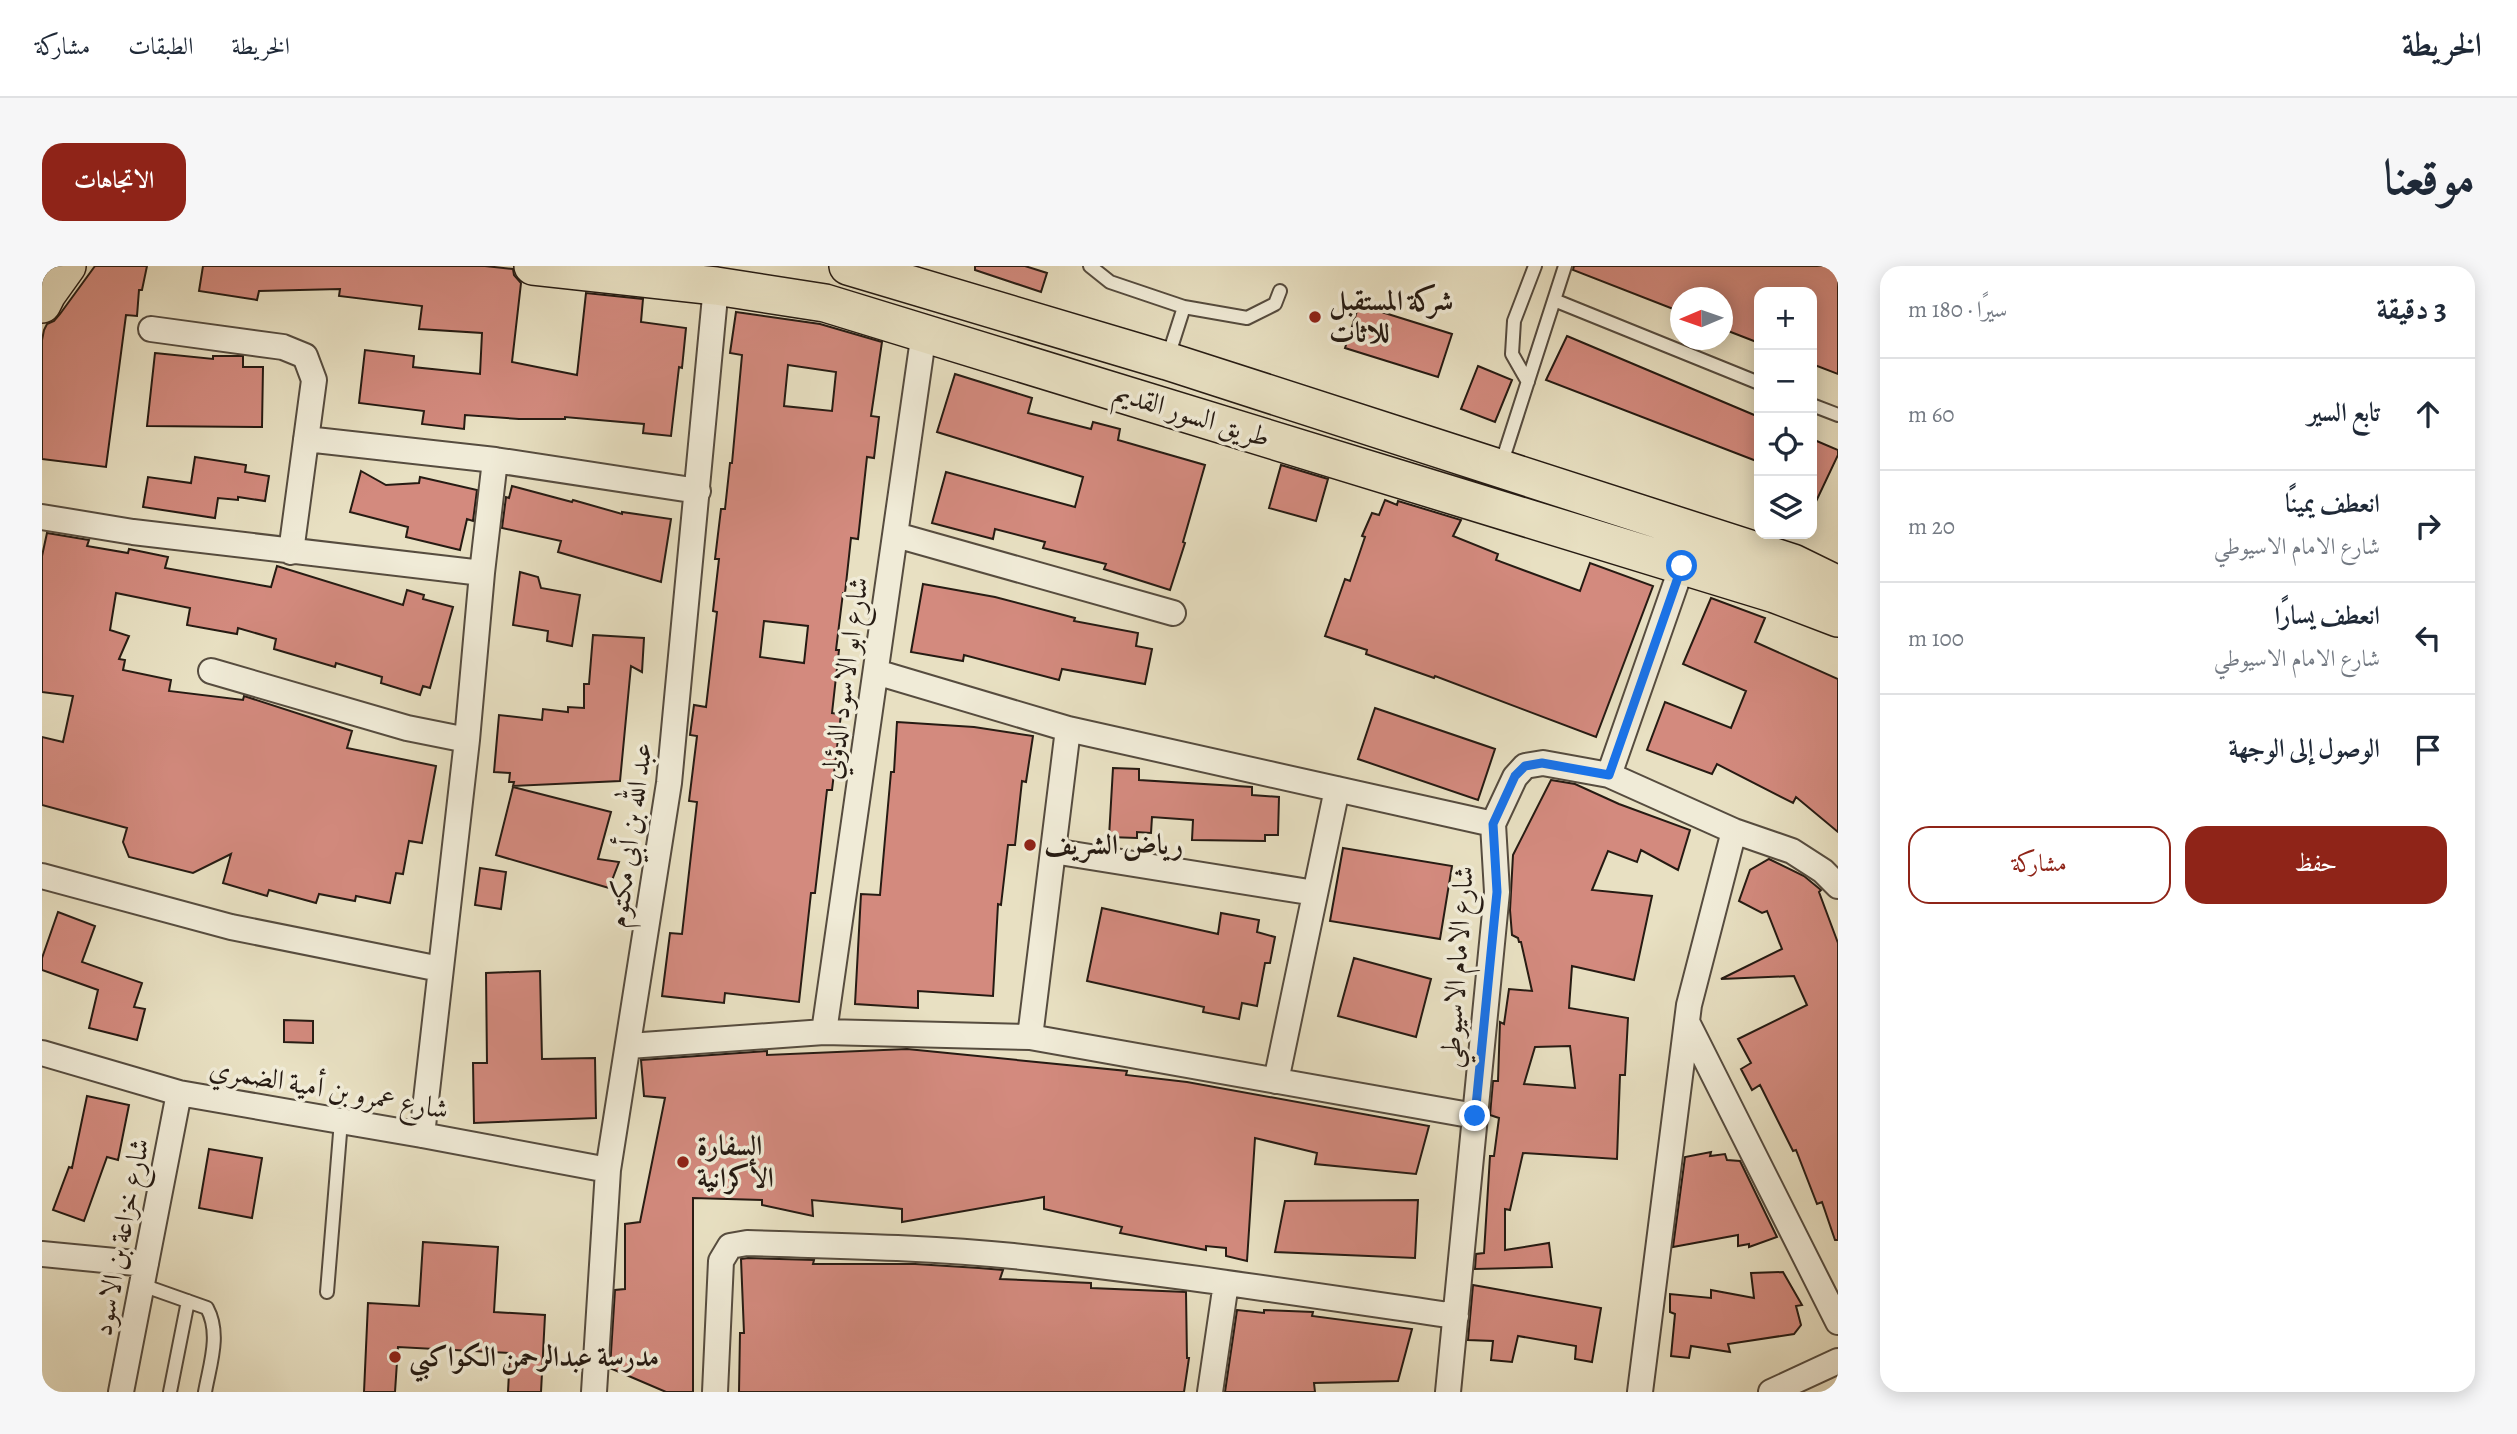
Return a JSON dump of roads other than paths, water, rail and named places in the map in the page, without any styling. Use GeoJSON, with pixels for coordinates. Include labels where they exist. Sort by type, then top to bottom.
{"type":"FeatureCollection","features":[{"type":"Feature","properties":{"kind":"main road"},"geometry":{"type":"LineString","coordinates":[[42,304],[67,266]]}},
{"type":"Feature","properties":{"kind":"main road","name":"طريق السور القديم"},"geometry":{"type":"LineString","coordinates":[[533,266],[716,286],[825,303],[1775,594],[1838,618]]}},
{"type":"Feature","properties":{"kind":"main road","name":"طريق السور القديم"},"geometry":{"type":"LineString","coordinates":[[848,266],[1167,361],[1500,468],[1793,563],[1838,585]]}},
{"type":"Feature","properties":{"kind":"main road"},"geometry":{"type":"LineString","coordinates":[[1152,402],[1167,361]]}},
{"type":"Feature","properties":{"kind":"street","name":"عبد الله بن أبي مكتوم"},"geometry":{"type":"LineString","coordinates":[[594,1392],[608,1170],[669,783],[716,286]]}},
{"type":"Feature","properties":{"kind":"street"},"geometry":{"type":"LineString","coordinates":[[151,329],[283,347],[305,356],[314,380],[291,552]]}},
{"type":"Feature","properties":{"kind":"street","name":"شارع ابو الاسود الدؤلي"},"geometry":{"type":"LineString","coordinates":[[824,1032],[924,332]]}},
{"type":"Feature","properties":{"kind":"street"},"geometry":{"type":"LineString","coordinates":[[306,439],[495,460],[698,491]]}},
{"type":"Feature","properties":{"kind":"street"},"geometry":{"type":"LineString","coordinates":[[422,1135],[467,740],[495,460]]}},
{"type":"Feature","properties":{"kind":"street"},"geometry":{"type":"LineString","coordinates":[[42,517],[133,532],[482,573]]}},
{"type":"Feature","properties":{"kind":"street"},"geometry":{"type":"LineString","coordinates":[[896,534],[1173,614]]}},
{"type":"Feature","properties":{"kind":"street"},"geometry":{"type":"LineString","coordinates":[[1682,566],[1609,775],[1734,831],[1792,851],[1823,871],[1838,886]]}},
{"type":"Feature","properties":{"kind":"street"},"geometry":{"type":"LineString","coordinates":[[211,671],[407,728],[467,740]]}},
{"type":"Feature","properties":{"kind":"street"},"geometry":{"type":"LineString","coordinates":[[876,672],[1068,729],[1493,824]]}},
{"type":"Feature","properties":{"kind":"street"},"geometry":{"type":"LineString","coordinates":[[1030,1037],[1068,729]]}},
{"type":"Feature","properties":{"kind":"street","name":"شارع الامام الاسيوطي"},"geometry":{"type":"LineString","coordinates":[[1448,1392],[1497,892],[1493,824],[1515,776],[1525,766],[1542,763],[1609,775]]}},
{"type":"Feature","properties":{"kind":"street"},"geometry":{"type":"LineString","coordinates":[[1276,1081],[1336,789]]}},
{"type":"Feature","properties":{"kind":"street"},"geometry":{"type":"LineString","coordinates":[[1640,1392],[1689,1005],[1734,831]]}},
{"type":"Feature","properties":{"kind":"street"},"geometry":{"type":"LineString","coordinates":[[1053,851],[1315,893]]}},
{"type":"Feature","properties":{"kind":"street"},"geometry":{"type":"LineString","coordinates":[[44,883],[232,927],[440,969]]}},
{"type":"Feature","properties":{"kind":"street"},"geometry":{"type":"LineString","coordinates":[[1687,1022],[1838,1322]]}},
{"type":"Feature","properties":{"kind":"street"},"geometry":{"type":"LineString","coordinates":[[629,1046],[824,1032],[1030,1037],[1475,1116]]}},
{"type":"Feature","properties":{"kind":"street","name":"شارع عمرو بن أمية الضمري"},"geometry":{"type":"LineString","coordinates":[[42,1053],[179,1093],[608,1170]]}},
{"type":"Feature","properties":{"kind":"street","name":"شارع خزاعة بن الاسود"},"geometry":{"type":"LineString","coordinates":[[121,1392],[179,1093]]}},
{"type":"Feature","properties":{"kind":"street"},"geometry":{"type":"LineString","coordinates":[[715,1392],[721,1261],[730,1246],[747,1243],[876,1247],[1011,1256],[1456,1316]]}},
{"type":"Feature","properties":{"kind":"street"},"geometry":{"type":"LineString","coordinates":[[42,1254],[144,1274]]}},
{"type":"Feature","properties":{"kind":"street"},"geometry":{"type":"LineString","coordinates":[[1210,1392],[1226,1283]]}},
{"type":"Feature","properties":{"kind":"street"},"geometry":{"type":"LineString","coordinates":[[1770,1392],[1838,1361]]}},
{"type":"Feature","properties":{"kind":"lane"},"geometry":{"type":"LineString","coordinates":[[1090,266],[1110,282],[1184,307],[1247,318],[1275,304],[1280,291]]}},
{"type":"Feature","properties":{"kind":"lane"},"geometry":{"type":"LineString","coordinates":[[1528,382],[1512,354],[1514,321],[1535,266]]}},
{"type":"Feature","properties":{"kind":"lane"},"geometry":{"type":"LineString","coordinates":[[1500,468],[1565,266]]}},
{"type":"Feature","properties":{"kind":"lane"},"geometry":{"type":"LineString","coordinates":[[1554,300],[1754,381]]}},
{"type":"Feature","properties":{"kind":"lane"},"geometry":{"type":"LineString","coordinates":[[1167,361],[1184,307]]}},
{"type":"Feature","properties":{"kind":"lane"},"geometry":{"type":"LineString","coordinates":[[1817,407],[1838,415]]}},
{"type":"Feature","properties":{"kind":"lane"},"geometry":{"type":"LineString","coordinates":[[327,1292],[341,1121]]}},
{"type":"Feature","properties":{"kind":"lane"},"geometry":{"type":"LineString","coordinates":[[144,1274],[188,1301],[206,1308],[213,1320],[215,1338],[205,1392]]}},
{"type":"Feature","properties":{"kind":"lane"},"geometry":{"type":"LineString","coordinates":[[170,1392],[188,1301]]}},
{"type":"Feature","properties":{"kind":"place","name":"شركة المستقبل للاثات"},"geometry":{"type":"Point","coordinates":[1315,317]}},
{"type":"Feature","properties":{"kind":"place","name":"رياض الشريف"},"geometry":{"type":"Point","coordinates":[1030,845]}},
{"type":"Feature","properties":{"kind":"place","name":"السفارة الأكرانية"},"geometry":{"type":"Point","coordinates":[683,1162]}},
{"type":"Feature","properties":{"kind":"place","name":"مدرسة عبدالرحمن الكواكبي"},"geometry":{"type":"Point","coordinates":[395,1357]}}]}
